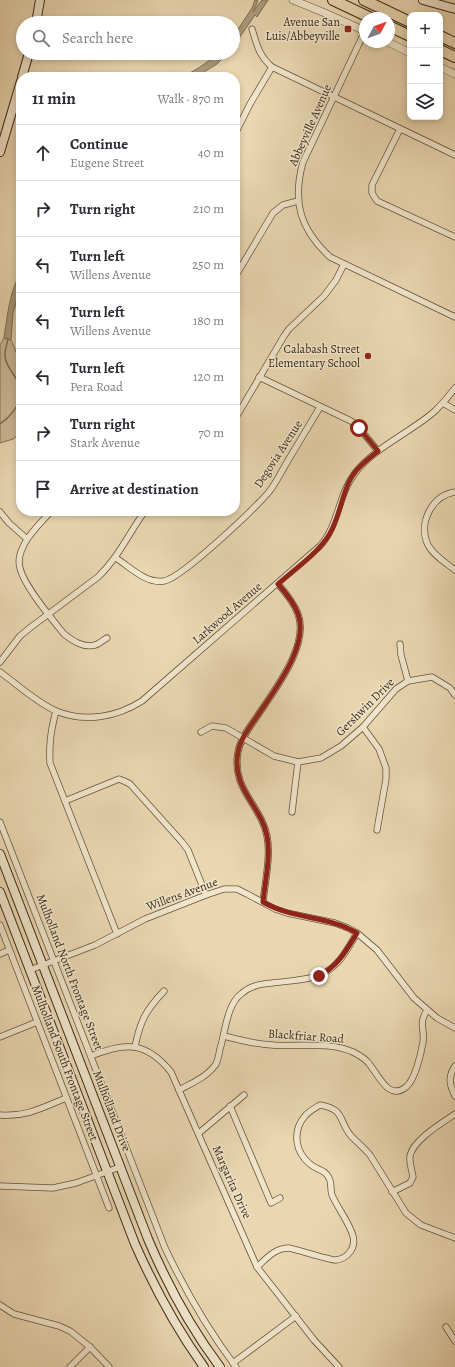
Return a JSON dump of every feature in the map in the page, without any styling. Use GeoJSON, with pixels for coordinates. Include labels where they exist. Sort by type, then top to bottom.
{"type":"FeatureCollection","features":[{"type":"Feature","properties":{"kind":"highway"},"geometry":{"type":"LineString","coordinates":[[332,0],[359,12]]}},
{"type":"Feature","properties":{"kind":"highway"},"geometry":{"type":"LineString","coordinates":[[364,0],[407,21]]}},
{"type":"Feature","properties":{"kind":"highway"},"geometry":{"type":"LineString","coordinates":[[395,29],[407,35]]}},
{"type":"Feature","properties":{"kind":"highway"},"geometry":{"type":"LineString","coordinates":[[443,37],[455,43]]}},
{"type":"Feature","properties":{"kind":"highway"},"geometry":{"type":"LineString","coordinates":[[443,51],[455,57]]}},
{"type":"Feature","properties":{"kind":"main road"},"geometry":{"type":"LineString","coordinates":[[37,16],[40,0]]}},
{"type":"Feature","properties":{"kind":"main road"},"geometry":{"type":"LineString","coordinates":[[422,0],[455,9]]}},
{"type":"Feature","properties":{"kind":"main road"},"geometry":{"type":"LineString","coordinates":[[23,72],[27,60]]}},
{"type":"Feature","properties":{"kind":"main road"},"geometry":{"type":"LineString","coordinates":[[0,152],[16,98]]}},
{"type":"Feature","properties":{"kind":"main road","name":"Mulholland Drive"},"geometry":{"type":"LineString","coordinates":[[0,854],[148,1239],[166,1280],[189,1321],[220,1367]]}},
{"type":"Feature","properties":{"kind":"main road"},"geometry":{"type":"LineString","coordinates":[[0,892],[107,1171],[148,1272],[178,1328],[204,1367]]}},
{"type":"Feature","properties":{"kind":"street"},"geometry":{"type":"LineString","coordinates":[[294,0],[325,12],[359,28]]}},
{"type":"Feature","properties":{"kind":"street"},"geometry":{"type":"LineString","coordinates":[[252,29],[259,52],[264,60],[272,67],[455,155]]}},
{"type":"Feature","properties":{"kind":"street","name":"Abbeyville Avenue"},"geometry":{"type":"LineString","coordinates":[[359,43],[303,162],[298,185],[298,201],[301,216],[309,233],[318,246],[330,257],[455,317]]}},
{"type":"Feature","properties":{"kind":"street"},"geometry":{"type":"LineString","coordinates":[[395,46],[407,52]]}},
{"type":"Feature","properties":{"kind":"street"},"geometry":{"type":"LineString","coordinates":[[240,123],[272,67]]}},
{"type":"Feature","properties":{"kind":"street"},"geometry":{"type":"LineString","coordinates":[[443,68],[455,74]]}},
{"type":"Feature","properties":{"kind":"street"},"geometry":{"type":"LineString","coordinates":[[400,129],[372,185],[372,193],[377,201],[455,237]]}},
{"type":"Feature","properties":{"kind":"street"},"geometry":{"type":"LineString","coordinates":[[240,269],[273,213],[283,205],[298,201]]}},
{"type":"Feature","properties":{"kind":"street"},"geometry":{"type":"LineString","coordinates":[[240,410],[289,330],[324,296],[336,280],[344,264]]}},
{"type":"Feature","properties":{"kind":"street"},"geometry":{"type":"LineString","coordinates":[[259,378],[350,421],[359,428],[378,451]]}},
{"type":"Feature","properties":{"kind":"street","name":"Larkwood Avenue"},"geometry":{"type":"LineString","coordinates":[[0,672],[42,703],[56,711],[88,717],[103,716],[130,708],[148,696],[278,584],[324,542],[336,520],[349,482],[363,464],[378,451],[426,418],[443,403],[455,388]]}},
{"type":"Feature","properties":{"kind":"street"},"geometry":{"type":"LineString","coordinates":[[443,403],[455,410]]}},
{"type":"Feature","properties":{"kind":"street","name":"Degovia Avenue"},"geometry":{"type":"LineString","coordinates":[[116,558],[143,577],[152,580],[164,581],[179,574],[247,514],[269,492],[320,407]]}},
{"type":"Feature","properties":{"kind":"street"},"geometry":{"type":"LineString","coordinates":[[455,492],[444,496],[435,503],[428,513],[425,522],[425,534],[429,546],[438,557],[455,570]]}},
{"type":"Feature","properties":{"kind":"street"},"geometry":{"type":"LineString","coordinates":[[0,512],[9,523],[27,539]]}},
{"type":"Feature","properties":{"kind":"street"},"geometry":{"type":"LineString","coordinates":[[48,516],[27,539],[23,546],[19,567],[23,578],[48,614],[64,634],[73,641],[83,645],[95,645],[106,638]]}},
{"type":"Feature","properties":{"kind":"street"},"geometry":{"type":"LineString","coordinates":[[0,662],[20,636],[98,577],[116,558],[142,516]]}},
{"type":"Feature","properties":{"kind":"street"},"geometry":{"type":"LineString","coordinates":[[263,902],[269,850],[267,835],[262,822],[240,782],[236,766],[238,751],[244,737],[283,678],[295,655],[300,629],[298,615],[290,599],[278,584]]}},
{"type":"Feature","properties":{"kind":"street"},"geometry":{"type":"LineString","coordinates":[[400,644],[401,655],[408,680]]}},
{"type":"Feature","properties":{"kind":"street","name":"Gershwin Drive"},"geometry":{"type":"LineString","coordinates":[[201,732],[212,726],[226,728],[244,737],[274,756],[298,762],[321,758],[341,746],[363,727],[396,690],[408,680],[432,677],[450,688],[455,695]]}},
{"type":"Feature","properties":{"kind":"street"},"geometry":{"type":"LineString","coordinates":[[56,711],[50,738],[50,763],[117,934]]}},
{"type":"Feature","properties":{"kind":"street"},"geometry":{"type":"LineString","coordinates":[[363,727],[379,748],[386,768],[386,779],[377,830]]}},
{"type":"Feature","properties":{"kind":"street"},"geometry":{"type":"LineString","coordinates":[[292,812],[298,762]]}},
{"type":"Feature","properties":{"kind":"street"},"geometry":{"type":"LineString","coordinates":[[64,801],[119,779],[130,784],[188,850],[206,895]]}},
{"type":"Feature","properties":{"kind":"street","name":"Mulholland North Frontage Street"},"geometry":{"type":"LineString","coordinates":[[0,822],[165,1248],[178,1275],[204,1321],[234,1365]]}},
{"type":"Feature","properties":{"kind":"street","name":"Willens Avenue"},"geometry":{"type":"LineString","coordinates":[[30,970],[95,945],[145,919],[206,895],[224,889],[237,889],[275,909],[288,914],[334,923],[357,933],[377,950],[411,995],[427,1010],[455,1028]]}},
{"type":"Feature","properties":{"kind":"street","name":"Mulholland South Frontage Street"},"geometry":{"type":"LineString","coordinates":[[0,926],[109,1208]]}},
{"type":"Feature","properties":{"kind":"street"},"geometry":{"type":"LineString","coordinates":[[179,1090],[204,1076],[216,1063],[230,1011],[239,995],[258,985],[307,979],[319,976],[337,964],[357,933]]}},
{"type":"Feature","properties":{"kind":"street"},"geometry":{"type":"LineString","coordinates":[[0,954],[9,950]]}},
{"type":"Feature","properties":{"kind":"street"},"geometry":{"type":"LineString","coordinates":[[135,1047],[139,1028],[143,1019],[152,1004],[164,991]]}},
{"type":"Feature","properties":{"kind":"street","name":"Blackfriar Road"},"geometry":{"type":"LineString","coordinates":[[224,1036],[271,1045],[342,1048],[356,1053],[369,1063],[385,1087],[392,1091],[399,1091],[410,1083],[414,1076],[423,1041],[421,1024],[427,1010]]}},
{"type":"Feature","properties":{"kind":"street"},"geometry":{"type":"LineString","coordinates":[[0,1037],[37,1022]]}},
{"type":"Feature","properties":{"kind":"street","name":"Margarita Drive"},"geometry":{"type":"LineString","coordinates":[[91,1056],[115,1048],[125,1046],[135,1047],[152,1054],[171,1072],[258,1267],[314,1340],[339,1367]]}},
{"type":"Feature","properties":{"kind":"street"},"geometry":{"type":"LineString","coordinates":[[455,1066],[449,1080],[455,1096]]}},
{"type":"Feature","properties":{"kind":"street"},"geometry":{"type":"LineString","coordinates":[[199,1133],[244,1095]]}},
{"type":"Feature","properties":{"kind":"street"},"geometry":{"type":"LineString","coordinates":[[0,1115],[13,1116],[27,1114],[66,1098]]}},
{"type":"Feature","properties":{"kind":"street"},"geometry":{"type":"LineString","coordinates":[[258,1267],[275,1251],[284,1248],[335,1260],[344,1258],[350,1253],[354,1244],[353,1234],[331,1194],[330,1179],[327,1173],[311,1166],[302,1156],[298,1148],[297,1137],[299,1126],[305,1116],[320,1105],[331,1107],[340,1114],[345,1127],[352,1137],[370,1155],[406,1213],[421,1225],[455,1238]]}},
{"type":"Feature","properties":{"kind":"street"},"geometry":{"type":"LineString","coordinates":[[230,1106],[271,1203],[280,1198]]}},
{"type":"Feature","properties":{"kind":"street"},"geometry":{"type":"LineString","coordinates":[[392,1192],[410,1184],[413,1178],[410,1154],[415,1145],[455,1114]]}},
{"type":"Feature","properties":{"kind":"street"},"geometry":{"type":"LineString","coordinates":[[0,1186],[53,1188],[70,1185],[120,1167]]}},
{"type":"Feature","properties":{"kind":"street"},"geometry":{"type":"LineString","coordinates":[[0,1305],[14,1314],[60,1326],[78,1336],[109,1367]]}},
{"type":"Feature","properties":{"kind":"street"},"geometry":{"type":"LineString","coordinates":[[234,1365],[296,1316]]}},
{"type":"Feature","properties":{"kind":"street"},"geometry":{"type":"LineString","coordinates":[[446,1327],[455,1341]]}},
{"type":"Feature","properties":{"kind":"street"},"geometry":{"type":"LineString","coordinates":[[70,1367],[90,1347]]}},
{"type":"Feature","properties":{"kind":"shaded area"},"geometry":{"type":"Polygon","coordinates":[[[255,0],[258,1],[253,12],[262,0],[268,0],[257,17],[255,15],[240,37],[240,26],[252,8],[255,0]]]}},
{"type":"Feature","properties":{"kind":"shaded area"},"geometry":{"type":"Polygon","coordinates":[[[210,60],[221,60],[204,72],[192,72],[210,60]]]}},
{"type":"Feature","properties":{"kind":"shaded area"},"geometry":{"type":"Polygon","coordinates":[[[16,283],[16,302],[13,313],[11,340],[4,338],[11,296],[16,283]]]}},
{"type":"Feature","properties":{"kind":"shaded area"},"geometry":{"type":"Polygon","coordinates":[[[4,338],[11,340],[16,352],[16,437],[0,443],[0,345],[4,338]]]}},
{"type":"Feature","properties":{"kind":"waterway"},"geometry":{"type":"LineString","coordinates":[[8,339],[5,353],[7,365],[16,379]]}},
{"type":"Feature","properties":{"kind":"waterway"},"geometry":{"type":"LineString","coordinates":[[0,424],[7,419],[16,407]]}},
{"type":"Feature","properties":{"kind":"place","name":"Avenue San Luis/Abbeyville"},"geometry":{"type":"Point","coordinates":[348,29]}},
{"type":"Feature","properties":{"kind":"place","name":"Calabash Street Elementary School"},"geometry":{"type":"Point","coordinates":[368,356]}},
{"type":"Feature","properties":{"kind":"route"},"geometry":{"type":"LineString","coordinates":[[319,976],[337,964],[357,933],[334,923],[288,914],[263,902],[269,850],[267,835],[262,822],[240,782],[236,766],[238,751],[244,737],[283,678],[295,655],[300,629],[298,615],[290,599],[278,584],[324,542],[336,520],[349,482],[363,464],[378,451],[359,428]]}}]}
